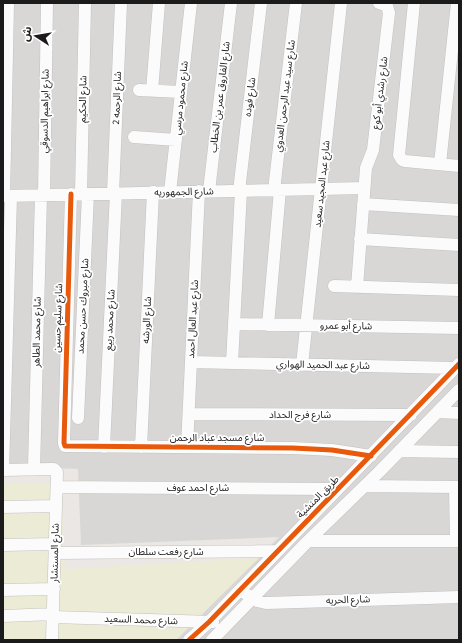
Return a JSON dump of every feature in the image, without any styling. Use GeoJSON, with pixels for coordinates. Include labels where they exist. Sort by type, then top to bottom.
{"type":"FeatureCollection","features":[{"type":"Feature","properties":{"kind":"street"},"geometry":{"type":"LineString","coordinates":[[8,3],[3,470],[34,469]]}},
{"type":"Feature","properties":{"kind":"street","name":"شارع ابراهيم الدسوقي"},"geometry":{"type":"LineString","coordinates":[[42,195],[47,3]]}},
{"type":"Feature","properties":{"kind":"street","name":"شارع الحكيم"},"geometry":{"type":"LineString","coordinates":[[80,194],[85,3]]}},
{"type":"Feature","properties":{"kind":"street","name":"شارع الرحمه 2"},"geometry":{"type":"LineString","coordinates":[[115,193],[121,3]]}},
{"type":"Feature","properties":{"kind":"street"},"geometry":{"type":"LineString","coordinates":[[152,91],[159,3]]}},
{"type":"Feature","properties":{"kind":"street","name":"شارع محمود مرسي"},"geometry":{"type":"LineString","coordinates":[[170,192],[191,3]]}},
{"type":"Feature","properties":{"kind":"street","name":"شارع الفاروق عمر بن الخطاب"},"geometry":{"type":"LineString","coordinates":[[204,191],[231,3]]}},
{"type":"Feature","properties":{"kind":"street","name":"شارع فوده"},"geometry":{"type":"LineString","coordinates":[[232,363],[240,191],[261,3]]}},
{"type":"Feature","properties":{"kind":"street","name":"شارع سيد عبد الرحمن العدوي"},"geometry":{"type":"LineString","coordinates":[[268,325],[277,190],[296,3]]}},
{"type":"Feature","properties":{"kind":"street","name":"شارع عبد المجيد سعيد"},"geometry":{"type":"LineString","coordinates":[[302,365],[341,3]]}},
{"type":"Feature","properties":{"kind":"street","name":"شارع رشدي أبو كوع"},"geometry":{"type":"LineString","coordinates":[[364,188],[366,168],[373,150],[389,13],[386,6],[379,3]]}},
{"type":"Feature","properties":{"kind":"street"},"geometry":{"type":"LineString","coordinates":[[414,3],[399,152],[400,158],[404,161],[459,166]]}},
{"type":"Feature","properties":{"kind":"street"},"geometry":{"type":"LineString","coordinates":[[440,164],[457,3]]}},
{"type":"Feature","properties":{"kind":"street"},"geometry":{"type":"LineString","coordinates":[[139,90],[181,92]]}},
{"type":"Feature","properties":{"kind":"street"},"geometry":{"type":"LineString","coordinates":[[134,137],[176,140]]}},
{"type":"Feature","properties":{"kind":"street"},"geometry":{"type":"LineString","coordinates":[[357,287],[364,188]]}},
{"type":"Feature","properties":{"kind":"street","name":"شارع الجمهوريه"},"geometry":{"type":"LineString","coordinates":[[6,196],[364,188]]}},
{"type":"Feature","properties":{"kind":"street","name":"شارع عبد العال احمد"},"geometry":{"type":"LineString","coordinates":[[187,447],[191,362],[204,191]]}},
{"type":"Feature","properties":{"kind":"street","name":"شارع الورشه"},"geometry":{"type":"LineString","coordinates":[[141,447],[153,192]]}},
{"type":"Feature","properties":{"kind":"street","name":"شارع محمد ربيع"},"geometry":{"type":"LineString","coordinates":[[104,447],[115,193]]}},
{"type":"Feature","properties":{"kind":"street","name":"شارع مبروك حسن محمد"},"geometry":{"type":"LineString","coordinates":[[78,418],[80,194]]}},
{"type":"Feature","properties":{"kind":"street","name":"شارع سليم حسين"},"geometry":{"type":"LineString","coordinates":[[64,443],[80,194]]}},
{"type":"Feature","properties":{"kind":"street","name":"شارع محمد الطاهر"},"geometry":{"type":"LineString","coordinates":[[34,469],[42,195]]}},
{"type":"Feature","properties":{"kind":"street"},"geometry":{"type":"LineString","coordinates":[[363,204],[459,210]]}},
{"type":"Feature","properties":{"kind":"street"},"geometry":{"type":"LineString","coordinates":[[360,239],[459,245]]}},
{"type":"Feature","properties":{"kind":"street"},"geometry":{"type":"LineString","coordinates":[[334,286],[459,290]]}},
{"type":"Feature","properties":{"kind":"street","name":"شارع أبو عمرو"},"geometry":{"type":"LineString","coordinates":[[234,324],[459,328]]}},
{"type":"Feature","properties":{"kind":"street","name":"شارع عبد الحميد الهواري"},"geometry":{"type":"LineString","coordinates":[[191,362],[302,365],[457,366]]}},
{"type":"Feature","properties":{"kind":"street","name":"طريق المنشية"},"geometry":{"type":"LineString","coordinates":[[189,640],[209,622],[457,366]]}},
{"type":"Feature","properties":{"kind":"street"},"geometry":{"type":"LineString","coordinates":[[212,640],[308,541],[399,452],[459,390]]}},
{"type":"Feature","properties":{"kind":"street"},"geometry":{"type":"LineString","coordinates":[[438,412],[459,413]]}},
{"type":"Feature","properties":{"kind":"street","name":"شارع فرج الحداد"},"geometry":{"type":"LineString","coordinates":[[189,414],[411,415]]}},
{"type":"Feature","properties":{"kind":"street","name":"شارع مسجد عباد الرحمن"},"geometry":{"type":"LineString","coordinates":[[64,443],[66,447],[313,448],[371,456]]}},
{"type":"Feature","properties":{"kind":"street"},"geometry":{"type":"LineString","coordinates":[[399,452],[459,452]]}},
{"type":"Feature","properties":{"kind":"street","name":"شارع المستشار"},"geometry":{"type":"LineString","coordinates":[[34,469],[54,469],[57,472],[54,616],[52,640]]}},
{"type":"Feature","properties":{"kind":"street"},"geometry":{"type":"LineString","coordinates":[[308,541],[458,541],[457,487],[365,486]]}},
{"type":"Feature","properties":{"kind":"street","name":"شارع احمد عوف"},"geometry":{"type":"LineString","coordinates":[[57,487],[338,489]]}},
{"type":"Feature","properties":{"kind":"street"},"geometry":{"type":"LineString","coordinates":[[3,507],[56,506]]}},
{"type":"Feature","properties":{"kind":"street","name":"شارع رفعت سلطان"},"geometry":{"type":"LineString","coordinates":[[3,545],[55,548],[277,552]]}},
{"type":"Feature","properties":{"kind":"street"},"geometry":{"type":"LineString","coordinates":[[3,590],[54,589]]}},
{"type":"Feature","properties":{"kind":"street","name":"شارع الحريه"},"geometry":{"type":"LineString","coordinates":[[240,590],[257,601],[266,603],[459,596]]}},
{"type":"Feature","properties":{"kind":"street","name":"شارع محمد السعيد"},"geometry":{"type":"LineString","coordinates":[[3,616],[54,616],[228,623]]}},
{"type":"Feature","properties":{"kind":"shaded area"},"geometry":{"type":"Polygon","coordinates":[[[3,3],[459,3],[459,640],[176,640],[279,537],[81,545],[78,469],[6,466],[3,453],[3,3]]]}},
{"type":"Feature","properties":{"kind":"green space"},"geometry":{"type":"Polygon","coordinates":[[[3,484],[61,484],[65,569],[259,558],[176,640],[3,640],[3,484]]]}},
{"type":"Feature","properties":{"kind":"cycle path"},"geometry":{"type":"LineString","coordinates":[[71,194],[65,446],[293,448],[332,450],[371,456]]}},
{"type":"Feature","properties":{"kind":"cycle path"},"geometry":{"type":"LineString","coordinates":[[189,640],[209,622],[459,364]]}}]}
